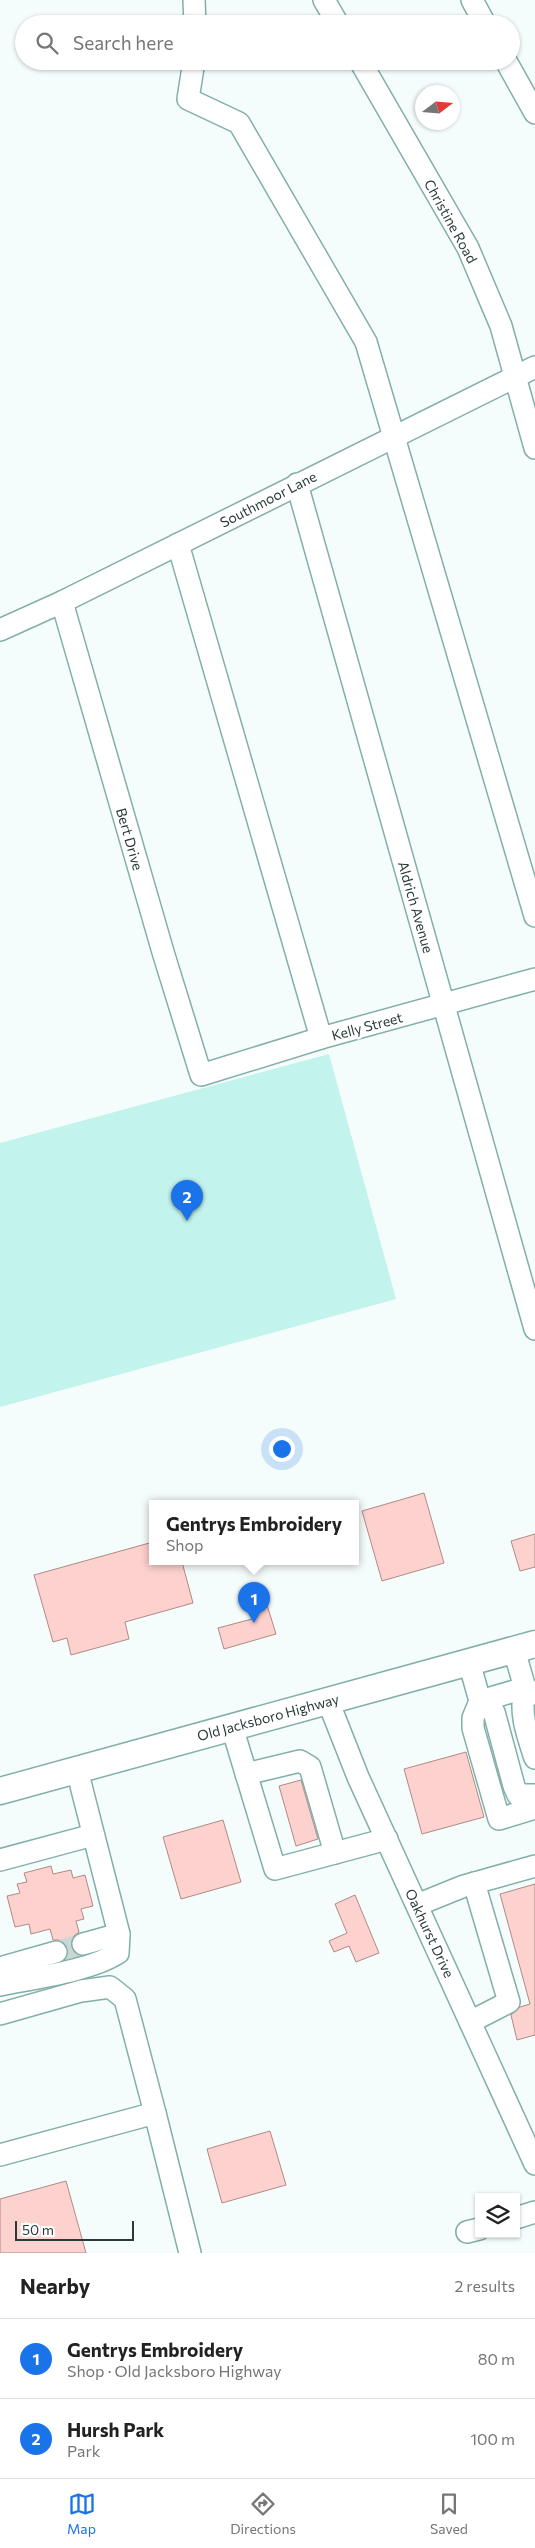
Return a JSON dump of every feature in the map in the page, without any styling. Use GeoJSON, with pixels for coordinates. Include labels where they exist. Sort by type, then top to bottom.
{"type":"FeatureCollection","features":[{"type":"Feature","properties":{"kind":"main road","name":"Old Jacksboro Highway"},"geometry":{"type":"LineString","coordinates":[[0,1791],[525,1647]]}},
{"type":"Feature","properties":{"kind":"street"},"geometry":{"type":"LineString","coordinates":[[194,0],[195,15]]}},
{"type":"Feature","properties":{"kind":"street"},"geometry":{"type":"LineString","coordinates":[[324,0],[333,15]]}},
{"type":"Feature","properties":{"kind":"street"},"geometry":{"type":"LineString","coordinates":[[472,0],[480,15]]}},
{"type":"Feature","properties":{"kind":"street"},"geometry":{"type":"LineString","coordinates":[[193,70],[188,99],[239,122],[366,342],[535,916]]}},
{"type":"Feature","properties":{"kind":"street","name":"Christine Road"},"geometry":{"type":"LineString","coordinates":[[365,70],[468,248],[500,326],[535,448]]}},
{"type":"Feature","properties":{"kind":"street"},"geometry":{"type":"LineString","coordinates":[[511,70],[535,113]]}},
{"type":"Feature","properties":{"kind":"street","name":"Southmoor Lane"},"geometry":{"type":"LineString","coordinates":[[0,630],[62,602],[535,367]]}},
{"type":"Feature","properties":{"kind":"street","name":"Aldrich Avenue"},"geometry":{"type":"LineString","coordinates":[[297,484],[535,1329]]}},
{"type":"Feature","properties":{"kind":"street"},"geometry":{"type":"LineString","coordinates":[[178,544],[321,1038]]}},
{"type":"Feature","properties":{"kind":"street","name":"Bert Drive"},"geometry":{"type":"LineString","coordinates":[[62,602],[162,952],[201,1075]]}},
{"type":"Feature","properties":{"kind":"street","name":"Kelly Street"},"geometry":{"type":"LineString","coordinates":[[201,1075],[321,1038],[443,1006],[535,979]]}},
{"type":"Feature","properties":{"kind":"street"},"geometry":{"type":"LineString","coordinates":[[525,1647],[530,1691],[522,1703],[523,1717],[535,1758]]}},
{"type":"Feature","properties":{"kind":"street"},"geometry":{"type":"LineString","coordinates":[[469,1662],[480,1701],[494,1712],[518,1795],[535,1795]]}},
{"type":"Feature","properties":{"kind":"street"},"geometry":{"type":"LineString","coordinates":[[480,1701],[530,1691]]}},
{"type":"Feature","properties":{"kind":"street","name":"Oakhurst Drive"},"geometry":{"type":"LineString","coordinates":[[328,1701],[358,1777],[535,2164]]}},
{"type":"Feature","properties":{"kind":"street"},"geometry":{"type":"LineString","coordinates":[[480,1701],[473,1718],[473,1728],[499,1819],[535,1808]]}},
{"type":"Feature","properties":{"kind":"street"},"geometry":{"type":"LineString","coordinates":[[232,1727],[275,1869],[387,1839]]}},
{"type":"Feature","properties":{"kind":"street"},"geometry":{"type":"LineString","coordinates":[[246,1774],[300,1760],[310,1767],[335,1853]]}},
{"type":"Feature","properties":{"kind":"street"},"geometry":{"type":"LineString","coordinates":[[0,1985],[56,1973],[110,1958],[118,1953],[119,1934],[76,1770]]}},
{"type":"Feature","properties":{"kind":"street"},"geometry":{"type":"LineString","coordinates":[[0,1860],[93,1835]]}},
{"type":"Feature","properties":{"kind":"street"},"geometry":{"type":"LineString","coordinates":[[417,1905],[474,1883],[535,1866]]}},
{"type":"Feature","properties":{"kind":"street"},"geometry":{"type":"LineString","coordinates":[[470,2022],[509,2002],[474,1883]]}},
{"type":"Feature","properties":{"kind":"street"},"geometry":{"type":"LineString","coordinates":[[83,1944],[119,1934]]}},
{"type":"Feature","properties":{"kind":"street"},"geometry":{"type":"LineString","coordinates":[[0,1968],[56,1952]]}},
{"type":"Feature","properties":{"kind":"street"},"geometry":{"type":"LineString","coordinates":[[0,2014],[81,1991],[110,1987],[125,1999],[190,2253]]}},
{"type":"Feature","properties":{"kind":"street"},"geometry":{"type":"LineString","coordinates":[[0,2155],[155,2113]]}},
{"type":"Feature","properties":{"kind":"street"},"geometry":{"type":"LineString","coordinates":[[520,2217],[535,2212]]}},
{"type":"Feature","properties":{"kind":"shaded area"},"geometry":{"type":"Polygon","coordinates":[[[329,1054],[396,1299],[0,1407],[0,1143],[329,1054]]]}},
{"type":"Feature","properties":{"kind":"building"},"geometry":{"type":"Polygon","coordinates":[[[424,1493],[444,1563],[382,1581],[362,1511],[424,1493]]]}},
{"type":"Feature","properties":{"kind":"building"},"geometry":{"type":"Polygon","coordinates":[[[535,1534],[535,1567],[520,1571],[511,1541],[535,1534]]]}},
{"type":"Feature","properties":{"kind":"building"},"geometry":{"type":"Polygon","coordinates":[[[149,1543],[149,1565],[183,1565],[193,1603],[125,1622],[129,1639],[71,1655],[67,1638],[53,1642],[34,1575],[149,1543]]]}},
{"type":"Feature","properties":{"kind":"building"},"geometry":{"type":"Polygon","coordinates":[[[263,1592],[276,1634],[224,1649],[218,1628],[252,1619],[246,1597],[263,1592]]]}},
{"type":"Feature","properties":{"kind":"building"},"geometry":{"type":"Polygon","coordinates":[[[466,1752],[484,1817],[422,1834],[404,1769],[466,1752]]]}},
{"type":"Feature","properties":{"kind":"building"},"geometry":{"type":"Polygon","coordinates":[[[301,1780],[318,1839],[296,1846],[279,1786],[301,1780]]]}},
{"type":"Feature","properties":{"kind":"building"},"geometry":{"type":"Polygon","coordinates":[[[223,1820],[241,1882],[181,1899],[163,1837],[223,1820]]]}},
{"type":"Feature","properties":{"kind":"building"},"geometry":{"type":"Polygon","coordinates":[[[51,1866],[53,1874],[71,1870],[73,1878],[85,1875],[93,1906],[81,1909],[84,1919],[76,1921],[79,1932],[74,1936],[71,1947],[79,1956],[66,1959],[68,1948],[59,1940],[53,1940],[50,1929],[31,1934],[29,1924],[15,1927],[7,1896],[20,1893],[17,1884],[27,1882],[24,1873],[51,1866]]]}},
{"type":"Feature","properties":{"kind":"building"},"geometry":{"type":"Polygon","coordinates":[[[535,1884],[535,2035],[517,2040],[511,2015],[520,2007],[530,2004],[500,1894],[535,1884]]]}},
{"type":"Feature","properties":{"kind":"building"},"geometry":{"type":"Polygon","coordinates":[[[355,1895],[379,1953],[356,1962],[349,1946],[334,1952],[329,1941],[347,1933],[335,1904],[355,1895]]]}},
{"type":"Feature","properties":{"kind":"building"},"geometry":{"type":"Polygon","coordinates":[[[270,2131],[286,2185],[222,2203],[207,2149],[270,2131]]]}},
{"type":"Feature","properties":{"kind":"building"},"geometry":{"type":"Polygon","coordinates":[[[66,2181],[86,2253],[0,2253],[0,2199],[66,2181]]]}},
{"type":"Feature","properties":{"kind":"tunnel"},"geometry":{"type":"LineString","coordinates":[[56,1952],[83,1944]]}},
{"type":"Feature","properties":{"kind":"place","name":"Hursh Park"},"geometry":{"type":"Point","coordinates":[187,1221]}},
{"type":"Feature","properties":{"kind":"place","name":"Gentrys Embroidery"},"geometry":{"type":"Point","coordinates":[254,1623]}}]}
